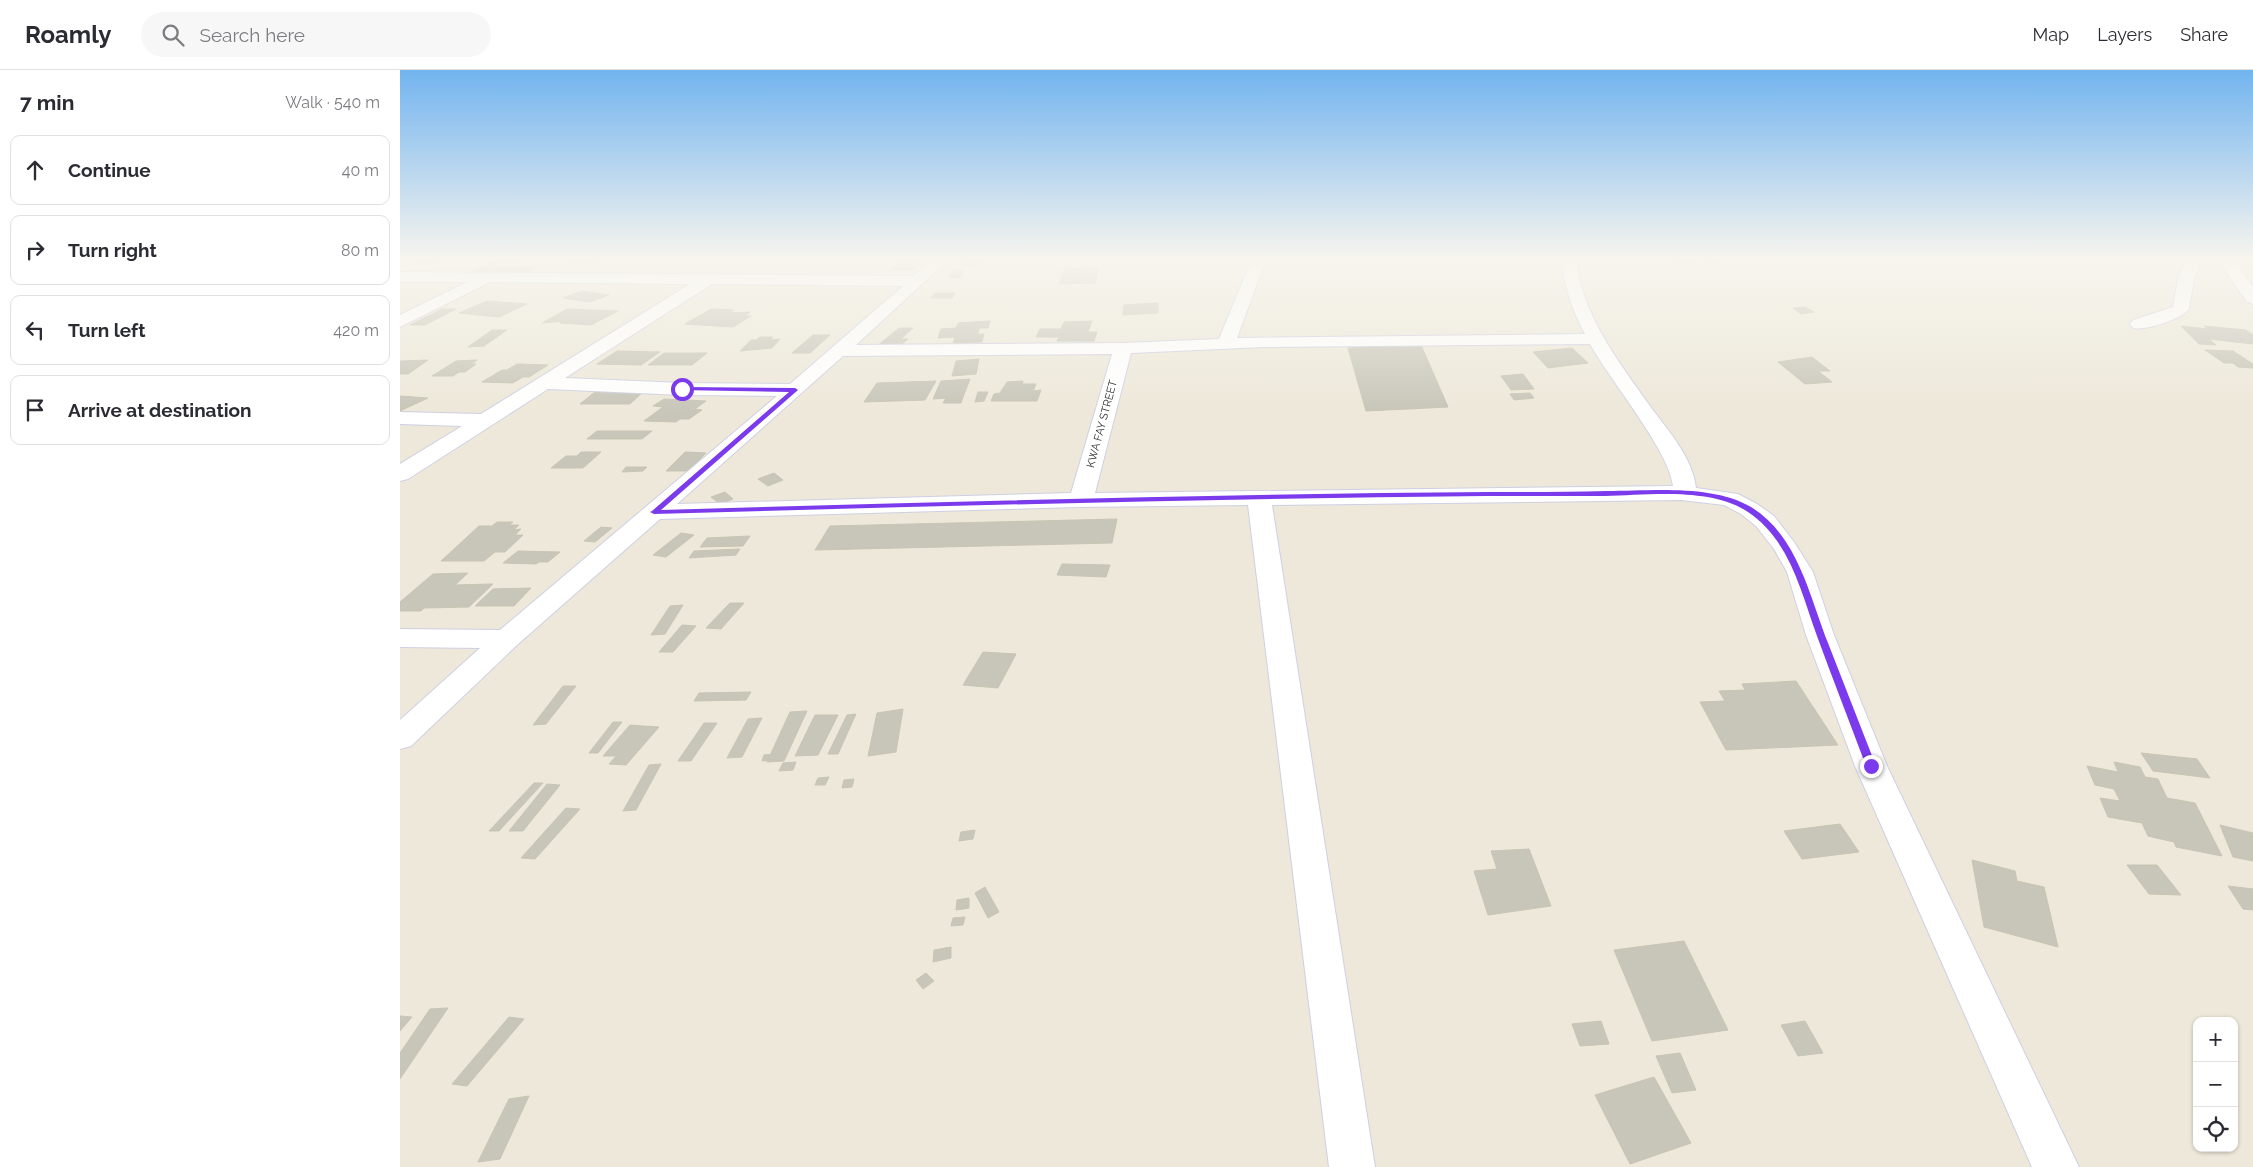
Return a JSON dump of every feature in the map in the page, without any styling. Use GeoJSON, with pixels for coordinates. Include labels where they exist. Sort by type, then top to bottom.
{"type":"FeatureCollection","features":[{"type":"Feature","properties":{"kind":"street"},"geometry":{"type":"LineString","coordinates":[[400,322],[424,310]]}},
{"type":"Feature","properties":{"kind":"street"},"geometry":{"type":"LineString","coordinates":[[400,474],[659,310]]}},
{"type":"Feature","properties":{"kind":"street"},"geometry":{"type":"LineString","coordinates":[[400,738],[507,639],[795,390],[883,310]]}},
{"type":"Feature","properties":{"kind":"street"},"geometry":{"type":"LineString","coordinates":[[1226,343],[1239,310]]}},
{"type":"Feature","properties":{"kind":"street"},"geometry":{"type":"LineString","coordinates":[[1581,310],[1596,338],[1669,449],[1685,481],[1685,489],[1681,493]]}},
{"type":"Feature","properties":{"kind":"street"},"geometry":{"type":"LineString","coordinates":[[2139,324],[2173,314],[2179,310]]}},
{"type":"Feature","properties":{"kind":"street"},"geometry":{"type":"LineString","coordinates":[[839,351],[1123,348],[1226,343],[1596,338]]}},
{"type":"Feature","properties":{"kind":"street","name":"KWA FAY STREET"},"geometry":{"type":"LineString","coordinates":[[1081,500],[1123,348]]}},
{"type":"Feature","properties":{"kind":"street"},"geometry":{"type":"LineString","coordinates":[[543,383],[682,389],[795,390]]}},
{"type":"Feature","properties":{"kind":"street"},"geometry":{"type":"LineString","coordinates":[[400,418],[484,420]]}},
{"type":"Feature","properties":{"kind":"street"},"geometry":{"type":"LineString","coordinates":[[654,512],[1081,500],[1681,493],[1730,499],[1766,521],[1800,572],[1820,635],[1871,766],[2056,1167]]}},
{"type":"Feature","properties":{"kind":"street"},"geometry":{"type":"LineString","coordinates":[[1259,499],[1352,1167]]}},
{"type":"Feature","properties":{"kind":"street"},"geometry":{"type":"LineString","coordinates":[[400,638],[507,639]]}},
{"type":"Feature","properties":{"kind":"building"},"geometry":{"type":"Polygon","coordinates":[[[440,310],[454,310],[425,325],[410,325],[440,310]]]}},
{"type":"Feature","properties":{"kind":"building"},"geometry":{"type":"Polygon","coordinates":[[[466,310],[514,310],[499,317],[459,313],[466,310]]]}},
{"type":"Feature","properties":{"kind":"building"},"geometry":{"type":"Polygon","coordinates":[[[565,310],[618,311],[591,325],[560,323],[565,321],[542,323],[565,310]]]}},
{"type":"Feature","properties":{"kind":"building"},"geometry":{"type":"Polygon","coordinates":[[[709,310],[734,310],[729,313],[750,312],[745,316],[751,316],[733,327],[685,324],[709,310]]]}},
{"type":"Feature","properties":{"kind":"building"},"geometry":{"type":"Polygon","coordinates":[[[1123,310],[1158,310],[1158,313],[1123,315],[1123,310]]]}},
{"type":"Feature","properties":{"kind":"building"},"geometry":{"type":"Polygon","coordinates":[[[1796,310],[1814,312],[1801,314],[1796,310]]]}},
{"type":"Feature","properties":{"kind":"building"},"geometry":{"type":"Polygon","coordinates":[[[990,321],[988,328],[980,328],[977,334],[984,334],[982,342],[953,343],[955,337],[938,338],[941,329],[956,328],[958,323],[990,321]]]}},
{"type":"Feature","properties":{"kind":"building"},"geometry":{"type":"Polygon","coordinates":[[[1092,321],[1088,332],[1097,332],[1094,341],[1057,341],[1059,337],[1036,337],[1040,329],[1061,329],[1064,322],[1092,321]]]}},
{"type":"Feature","properties":{"kind":"building"},"geometry":{"type":"Polygon","coordinates":[[[2181,326],[2246,330],[2253,335],[2253,344],[2209,339],[2216,345],[2199,344],[2181,326]]]}},
{"type":"Feature","properties":{"kind":"building"},"geometry":{"type":"Polygon","coordinates":[[[899,328],[913,328],[901,339],[908,339],[899,347],[877,346],[899,328]]]}},
{"type":"Feature","properties":{"kind":"building"},"geometry":{"type":"Polygon","coordinates":[[[492,330],[507,330],[484,346],[468,347],[492,330]]]}},
{"type":"Feature","properties":{"kind":"building"},"geometry":{"type":"Polygon","coordinates":[[[813,335],[830,335],[810,353],[792,353],[813,335]]]}},
{"type":"Feature","properties":{"kind":"building"},"geometry":{"type":"Polygon","coordinates":[[[760,337],[773,337],[770,340],[780,339],[772,348],[740,351],[751,340],[756,340],[760,337]]]}},
{"type":"Feature","properties":{"kind":"building"},"geometry":{"type":"Polygon","coordinates":[[[1421,345],[1448,407],[1366,411],[1348,348],[1421,345]]]}},
{"type":"Feature","properties":{"kind":"building"},"geometry":{"type":"Polygon","coordinates":[[[1572,348],[1588,363],[1548,368],[1533,352],[1572,348]]]}},
{"type":"Feature","properties":{"kind":"building"},"geometry":{"type":"Polygon","coordinates":[[[2205,350],[2233,351],[2253,364],[2253,368],[2238,367],[2233,363],[2224,363],[2205,350]]]}},
{"type":"Feature","properties":{"kind":"building"},"geometry":{"type":"Polygon","coordinates":[[[617,351],[660,352],[641,365],[597,364],[617,351]]]}},
{"type":"Feature","properties":{"kind":"building"},"geometry":{"type":"Polygon","coordinates":[[[664,353],[707,353],[692,365],[648,365],[664,353]]]}},
{"type":"Feature","properties":{"kind":"building"},"geometry":{"type":"Polygon","coordinates":[[[1812,357],[1830,371],[1818,371],[1832,382],[1805,384],[1778,362],[1812,357]]]}},
{"type":"Feature","properties":{"kind":"building"},"geometry":{"type":"Polygon","coordinates":[[[979,359],[976,374],[952,376],[956,361],[979,359]]]}},
{"type":"Feature","properties":{"kind":"building"},"geometry":{"type":"Polygon","coordinates":[[[428,360],[408,374],[400,374],[400,361],[428,360]]]}},
{"type":"Feature","properties":{"kind":"building"},"geometry":{"type":"Polygon","coordinates":[[[477,360],[471,364],[476,364],[465,372],[459,372],[453,376],[432,376],[456,361],[477,360]]]}},
{"type":"Feature","properties":{"kind":"building"},"geometry":{"type":"Polygon","coordinates":[[[517,364],[548,365],[529,377],[523,377],[513,383],[482,382],[502,370],[507,370],[517,364]]]}},
{"type":"Feature","properties":{"kind":"building"},"geometry":{"type":"Polygon","coordinates":[[[1523,374],[1534,389],[1511,390],[1501,376],[1523,374]]]}},
{"type":"Feature","properties":{"kind":"building"},"geometry":{"type":"Polygon","coordinates":[[[970,379],[963,397],[933,399],[941,381],[970,379]]]}},
{"type":"Feature","properties":{"kind":"building"},"geometry":{"type":"Polygon","coordinates":[[[936,381],[925,400],[864,402],[877,383],[936,381]]]}},
{"type":"Feature","properties":{"kind":"building"},"geometry":{"type":"Polygon","coordinates":[[[1023,381],[1022,384],[1036,384],[1033,391],[1041,390],[1037,401],[991,401],[994,394],[1000,393],[1007,382],[1023,381]]]}},
{"type":"Feature","properties":{"kind":"building"},"geometry":{"type":"Polygon","coordinates":[[[645,390],[630,404],[580,404],[596,391],[645,390]]]}},
{"type":"Feature","properties":{"kind":"building"},"geometry":{"type":"Polygon","coordinates":[[[978,392],[988,392],[984,401],[975,402],[978,392]]]}},
{"type":"Feature","properties":{"kind":"building"},"geometry":{"type":"Polygon","coordinates":[[[1530,393],[1534,398],[1514,400],[1510,394],[1530,393]]]}},
{"type":"Feature","properties":{"kind":"building"},"geometry":{"type":"Polygon","coordinates":[[[400,396],[428,398],[400,411],[400,396]]]}},
{"type":"Feature","properties":{"kind":"building"},"geometry":{"type":"Polygon","coordinates":[[[963,397],[961,403],[943,403],[946,398],[963,397]]]}},
{"type":"Feature","properties":{"kind":"building"},"geometry":{"type":"Polygon","coordinates":[[[664,399],[706,401],[695,409],[702,410],[689,419],[680,419],[676,422],[644,421],[663,407],[653,406],[664,399]]]}},
{"type":"Feature","properties":{"kind":"building"},"geometry":{"type":"Polygon","coordinates":[[[597,431],[652,431],[642,439],[587,439],[597,431]]]}},
{"type":"Feature","properties":{"kind":"building"},"geometry":{"type":"Polygon","coordinates":[[[581,452],[601,452],[583,468],[551,468],[566,456],[577,456],[581,452]]]}},
{"type":"Feature","properties":{"kind":"building"},"geometry":{"type":"Polygon","coordinates":[[[685,452],[706,453],[688,471],[666,471],[685,452]]]}},
{"type":"Feature","properties":{"kind":"building"},"geometry":{"type":"Polygon","coordinates":[[[626,467],[647,467],[643,471],[622,472],[626,467]]]}},
{"type":"Feature","properties":{"kind":"building"},"geometry":{"type":"Polygon","coordinates":[[[774,473],[783,480],[768,486],[758,479],[774,473]]]}},
{"type":"Feature","properties":{"kind":"building"},"geometry":{"type":"Polygon","coordinates":[[[725,492],[733,499],[720,504],[711,497],[725,492]]]}},
{"type":"Feature","properties":{"kind":"building"},"geometry":{"type":"Polygon","coordinates":[[[1117,519],[1112,543],[815,550],[830,526],[1117,519]]]}},
{"type":"Feature","properties":{"kind":"building"},"geometry":{"type":"Polygon","coordinates":[[[497,522],[513,522],[509,525],[519,525],[514,530],[521,529],[515,535],[523,535],[505,552],[495,552],[484,561],[441,561],[479,526],[492,526],[497,522]]]}},
{"type":"Feature","properties":{"kind":"building"},"geometry":{"type":"Polygon","coordinates":[[[601,527],[612,528],[595,542],[584,541],[601,527]]]}},
{"type":"Feature","properties":{"kind":"building"},"geometry":{"type":"Polygon","coordinates":[[[681,533],[694,535],[666,557],[653,555],[681,533]]]}},
{"type":"Feature","properties":{"kind":"building"},"geometry":{"type":"Polygon","coordinates":[[[750,536],[743,546],[700,547],[707,538],[750,536]]]}},
{"type":"Feature","properties":{"kind":"building"},"geometry":{"type":"Polygon","coordinates":[[[740,549],[736,555],[689,558],[694,551],[740,549]]]}},
{"type":"Feature","properties":{"kind":"building"},"geometry":{"type":"Polygon","coordinates":[[[518,551],[560,552],[548,562],[536,564],[503,563],[518,551]]]}},
{"type":"Feature","properties":{"kind":"building"},"geometry":{"type":"Polygon","coordinates":[[[1062,564],[1110,565],[1106,577],[1057,575],[1062,564]]]}},
{"type":"Feature","properties":{"kind":"building"},"geometry":{"type":"Polygon","coordinates":[[[468,573],[455,585],[493,584],[469,607],[424,608],[421,611],[400,611],[400,602],[433,574],[468,573]]]}},
{"type":"Feature","properties":{"kind":"building"},"geometry":{"type":"Polygon","coordinates":[[[531,588],[514,606],[475,606],[493,589],[531,588]]]}},
{"type":"Feature","properties":{"kind":"building"},"geometry":{"type":"Polygon","coordinates":[[[730,603],[744,603],[721,629],[706,628],[730,603]]]}},
{"type":"Feature","properties":{"kind":"building"},"geometry":{"type":"Polygon","coordinates":[[[683,605],[665,634],[651,635],[670,606],[683,605]]]}},
{"type":"Feature","properties":{"kind":"building"},"geometry":{"type":"Polygon","coordinates":[[[682,625],[696,626],[673,652],[659,652],[682,625]]]}},
{"type":"Feature","properties":{"kind":"building"},"geometry":{"type":"Polygon","coordinates":[[[983,652],[1016,654],[998,688],[963,685],[983,652]]]}},
{"type":"Feature","properties":{"kind":"building"},"geometry":{"type":"Polygon","coordinates":[[[1796,681],[1838,745],[1726,750],[1700,702],[1725,701],[1719,691],[1745,690],[1742,684],[1796,681]]]}},
{"type":"Feature","properties":{"kind":"building"},"geometry":{"type":"Polygon","coordinates":[[[563,686],[576,686],[546,724],[533,725],[563,686]]]}},
{"type":"Feature","properties":{"kind":"building"},"geometry":{"type":"Polygon","coordinates":[[[751,692],[746,700],[694,701],[699,693],[751,692]]]}},
{"type":"Feature","properties":{"kind":"building"},"geometry":{"type":"Polygon","coordinates":[[[903,709],[896,752],[868,756],[877,713],[903,709]]]}},
{"type":"Feature","properties":{"kind":"building"},"geometry":{"type":"Polygon","coordinates":[[[807,711],[784,761],[767,762],[790,712],[807,711]]]}},
{"type":"Feature","properties":{"kind":"building"},"geometry":{"type":"Polygon","coordinates":[[[856,714],[838,754],[828,754],[847,715],[856,714]]]}},
{"type":"Feature","properties":{"kind":"building"},"geometry":{"type":"Polygon","coordinates":[[[815,715],[838,715],[818,755],[795,756],[815,715]]]}},
{"type":"Feature","properties":{"kind":"building"},"geometry":{"type":"Polygon","coordinates":[[[762,718],[742,757],[727,758],[748,719],[762,718]]]}},
{"type":"Feature","properties":{"kind":"building"},"geometry":{"type":"Polygon","coordinates":[[[613,722],[622,722],[598,753],[589,753],[613,722]]]}},
{"type":"Feature","properties":{"kind":"building"},"geometry":{"type":"Polygon","coordinates":[[[704,723],[717,723],[691,761],[678,761],[704,723]]]}},
{"type":"Feature","properties":{"kind":"building"},"geometry":{"type":"Polygon","coordinates":[[[630,725],[643,726],[616,756],[603,756],[630,725]]]}},
{"type":"Feature","properties":{"kind":"building"},"geometry":{"type":"Polygon","coordinates":[[[643,726],[659,727],[626,765],[609,764],[643,726]]]}},
{"type":"Feature","properties":{"kind":"building"},"geometry":{"type":"Polygon","coordinates":[[[2141,753],[2197,759],[2210,778],[2153,771],[2141,753]]]}},
{"type":"Feature","properties":{"kind":"building"},"geometry":{"type":"Polygon","coordinates":[[[777,754],[775,760],[762,761],[764,755],[777,754]]]}},
{"type":"Feature","properties":{"kind":"building"},"geometry":{"type":"Polygon","coordinates":[[[796,762],[793,770],[779,771],[783,763],[796,762]]]}},
{"type":"Feature","properties":{"kind":"building"},"geometry":{"type":"Polygon","coordinates":[[[2114,762],[2140,767],[2145,777],[2158,779],[2167,798],[2195,803],[2222,856],[2176,847],[2174,842],[2148,836],[2142,823],[2108,817],[2100,798],[2120,801],[2114,789],[2095,785],[2087,766],[2118,772],[2114,762]]]}},
{"type":"Feature","properties":{"kind":"building"},"geometry":{"type":"Polygon","coordinates":[[[661,764],[636,810],[623,811],[649,765],[661,764]]]}},
{"type":"Feature","properties":{"kind":"building"},"geometry":{"type":"Polygon","coordinates":[[[829,777],[825,785],[815,785],[818,778],[829,777]]]}},
{"type":"Feature","properties":{"kind":"building"},"geometry":{"type":"Polygon","coordinates":[[[854,779],[852,787],[842,788],[844,780],[854,779]]]}},
{"type":"Feature","properties":{"kind":"building"},"geometry":{"type":"Polygon","coordinates":[[[534,783],[543,783],[499,831],[489,831],[534,783]]]}},
{"type":"Feature","properties":{"kind":"building"},"geometry":{"type":"Polygon","coordinates":[[[547,784],[560,785],[523,831],[509,831],[547,784]]]}},
{"type":"Feature","properties":{"kind":"building"},"geometry":{"type":"Polygon","coordinates":[[[566,808],[580,809],[535,859],[521,858],[566,808]]]}},
{"type":"Feature","properties":{"kind":"building"},"geometry":{"type":"Polygon","coordinates":[[[1840,824],[1859,852],[1802,859],[1784,831],[1840,824]]]}},
{"type":"Feature","properties":{"kind":"building"},"geometry":{"type":"Polygon","coordinates":[[[2220,825],[2253,833],[2253,861],[2233,857],[2220,825]]]}},
{"type":"Feature","properties":{"kind":"building"},"geometry":{"type":"Polygon","coordinates":[[[975,830],[973,839],[959,841],[961,832],[975,830]]]}},
{"type":"Feature","properties":{"kind":"building"},"geometry":{"type":"Polygon","coordinates":[[[1529,849],[1551,906],[1488,915],[1474,871],[1497,869],[1491,851],[1529,849]]]}},
{"type":"Feature","properties":{"kind":"building"},"geometry":{"type":"Polygon","coordinates":[[[1972,860],[2015,871],[2017,881],[2044,887],[2058,947],[1984,927],[1972,860]]]}},
{"type":"Feature","properties":{"kind":"building"},"geometry":{"type":"Polygon","coordinates":[[[2127,865],[2157,865],[2181,895],[2149,894],[2127,865]]]}},
{"type":"Feature","properties":{"kind":"building"},"geometry":{"type":"Polygon","coordinates":[[[2228,886],[2253,889],[2253,910],[2243,909],[2228,886]]]}},
{"type":"Feature","properties":{"kind":"building"},"geometry":{"type":"Polygon","coordinates":[[[985,887],[999,912],[988,918],[975,893],[985,887]]]}},
{"type":"Feature","properties":{"kind":"building"},"geometry":{"type":"Polygon","coordinates":[[[969,898],[969,908],[956,910],[957,900],[969,898]]]}},
{"type":"Feature","properties":{"kind":"building"},"geometry":{"type":"Polygon","coordinates":[[[965,917],[963,925],[951,926],[953,918],[965,917]]]}},
{"type":"Feature","properties":{"kind":"building"},"geometry":{"type":"Polygon","coordinates":[[[1684,941],[1728,1030],[1652,1041],[1614,950],[1684,941]]]}},
{"type":"Feature","properties":{"kind":"building"},"geometry":{"type":"Polygon","coordinates":[[[951,947],[951,958],[933,962],[934,950],[951,947]]]}},
{"type":"Feature","properties":{"kind":"building"},"geometry":{"type":"Polygon","coordinates":[[[926,973],[934,981],[923,989],[916,980],[926,973]]]}},
{"type":"Feature","properties":{"kind":"building"},"geometry":{"type":"Polygon","coordinates":[[[448,1008],[400,1079],[400,1053],[430,1009],[448,1008]]]}},
{"type":"Feature","properties":{"kind":"building"},"geometry":{"type":"Polygon","coordinates":[[[400,1016],[412,1017],[400,1031],[400,1016]]]}},
{"type":"Feature","properties":{"kind":"building"},"geometry":{"type":"Polygon","coordinates":[[[509,1017],[524,1019],[467,1086],[452,1084],[509,1017]]]}},
{"type":"Feature","properties":{"kind":"building"},"geometry":{"type":"Polygon","coordinates":[[[1601,1021],[1609,1044],[1580,1046],[1572,1024],[1601,1021]]]}},
{"type":"Feature","properties":{"kind":"building"},"geometry":{"type":"Polygon","coordinates":[[[1805,1021],[1823,1053],[1798,1056],[1781,1025],[1805,1021]]]}},
{"type":"Feature","properties":{"kind":"building"},"geometry":{"type":"Polygon","coordinates":[[[1680,1053],[1696,1090],[1672,1093],[1656,1056],[1680,1053]]]}},
{"type":"Feature","properties":{"kind":"building"},"geometry":{"type":"Polygon","coordinates":[[[1654,1077],[1691,1143],[1630,1164],[1595,1095],[1654,1077]]]}},
{"type":"Feature","properties":{"kind":"building"},"geometry":{"type":"Polygon","coordinates":[[[529,1096],[500,1159],[478,1162],[509,1099],[529,1096]]]}},
{"type":"Feature","properties":{"kind":"route"},"geometry":{"type":"LineString","coordinates":[[682,389],[795,390],[654,512],[1081,500],[1259,499],[1467,494],[1681,493],[1711,495],[1730,499],[1766,521],[1800,572],[1820,635],[1871,766]]}}]}
